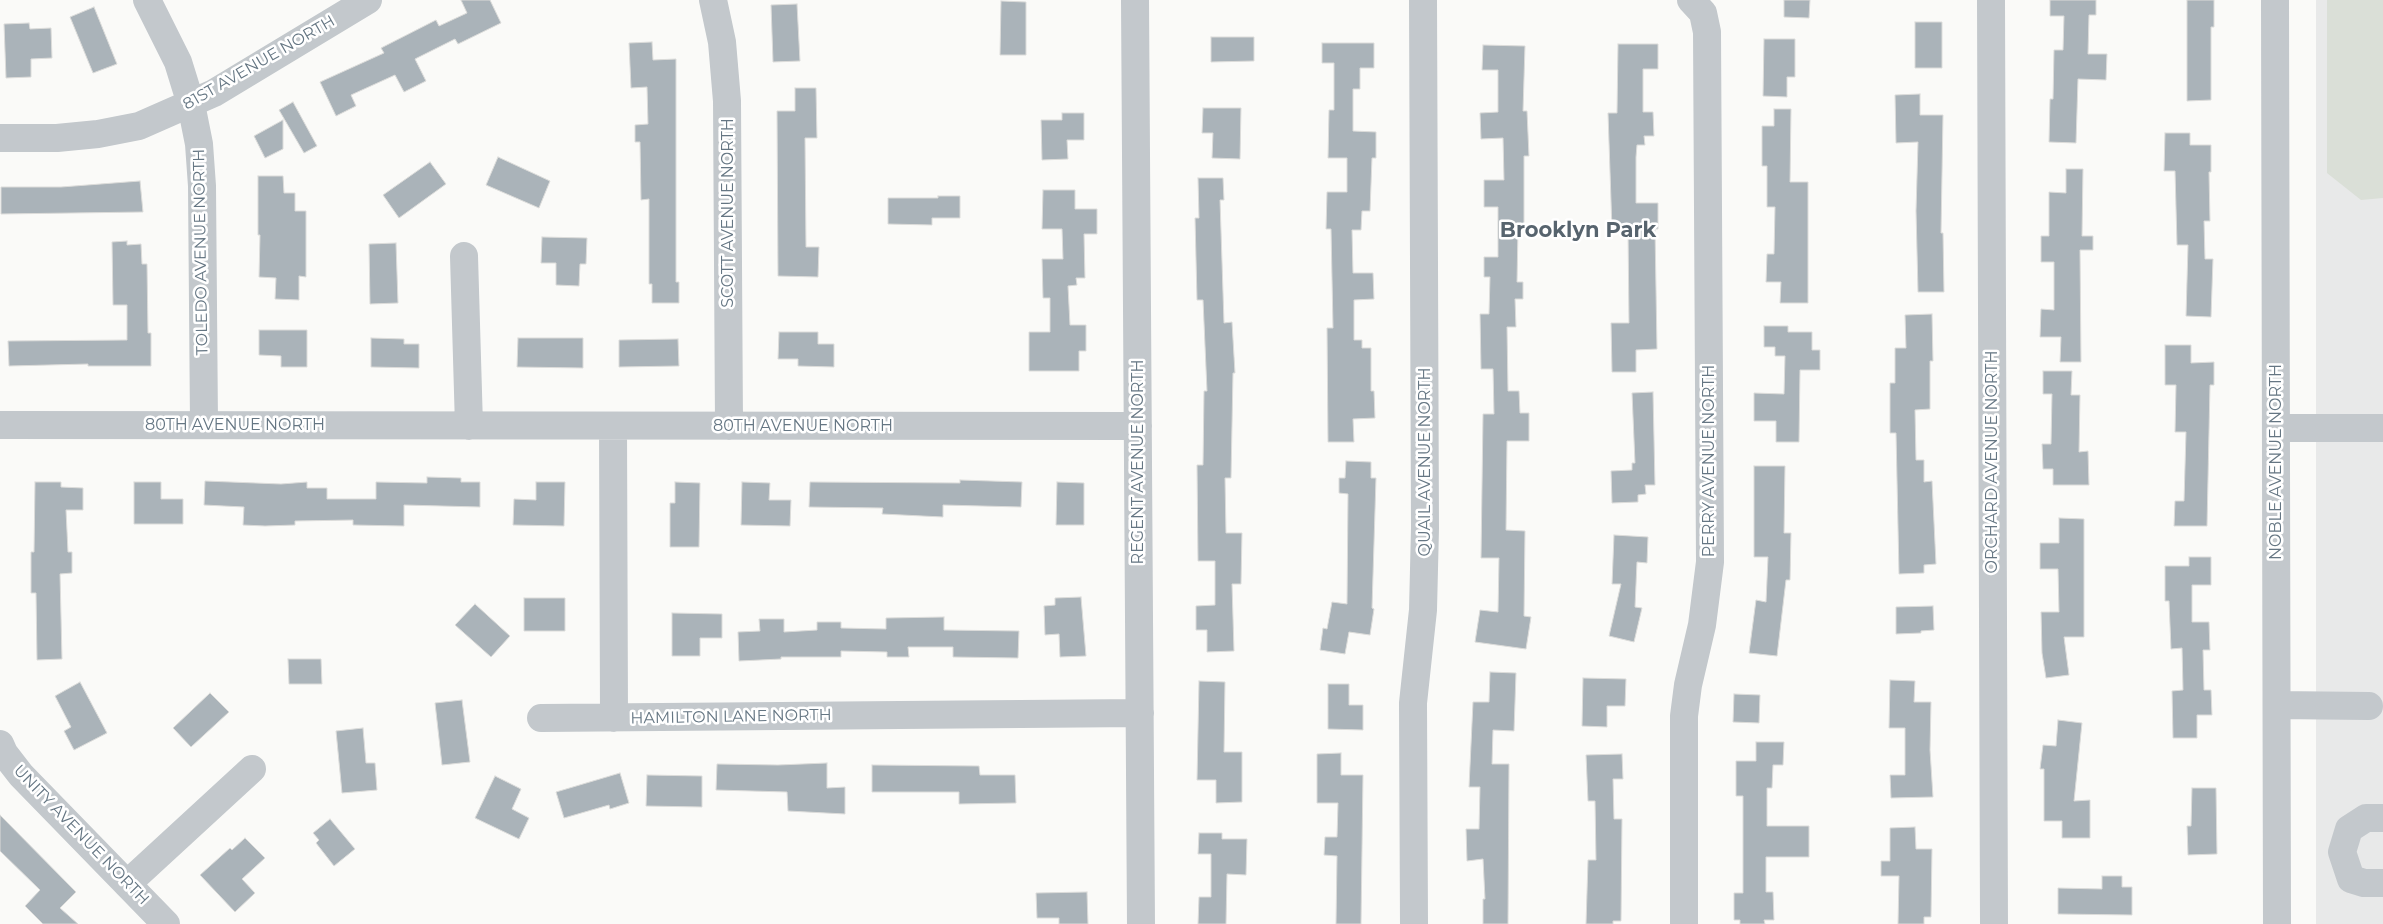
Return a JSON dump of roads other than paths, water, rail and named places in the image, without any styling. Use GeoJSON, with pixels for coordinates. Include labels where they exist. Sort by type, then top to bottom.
{"type":"FeatureCollection","features":[{"type":"Feature","properties":{"kind":"street","name":"TOLEDO AVENUE NORTH"},"geometry":{"type":"LineString","coordinates":[[147,0],[178,62],[191,104],[199,144],[202,186],[204,425]]}},
{"type":"Feature","properties":{"kind":"street","name":"81ST AVENUE NORTH"},"geometry":{"type":"LineString","coordinates":[[0,138],[57,138],[98,134],[139,126],[214,93],[368,0]]}},
{"type":"Feature","properties":{"kind":"street","name":"SCOTT AVENUE NORTH"},"geometry":{"type":"LineString","coordinates":[[714,0],[722,42],[727,102],[729,426]]}},
{"type":"Feature","properties":{"kind":"street","name":"REGENT AVENUE NORTH"},"geometry":{"type":"LineString","coordinates":[[1135,0],[1141,924]]}},
{"type":"Feature","properties":{"kind":"street","name":"QUAIL AVENUE NORTH"},"geometry":{"type":"LineString","coordinates":[[1414,924],[1413,703],[1423,610],[1425,528],[1423,0]]}},
{"type":"Feature","properties":{"kind":"street","name":"PERRY AVENUE NORTH"},"geometry":{"type":"LineString","coordinates":[[1684,924],[1684,716],[1688,685],[1702,624],[1710,562],[1707,32],[1703,13],[1691,0]]}},
{"type":"Feature","properties":{"kind":"street","name":"ORCHARD AVENUE NORTH"},"geometry":{"type":"LineString","coordinates":[[1991,0],[1994,924]]}},
{"type":"Feature","properties":{"kind":"street","name":"NOBLE AVENUE NORTH"},"geometry":{"type":"LineString","coordinates":[[2276,0],[2277,924]]}},
{"type":"Feature","properties":{"kind":"street"},"geometry":{"type":"LineString","coordinates":[[464,256],[469,426]]}},
{"type":"Feature","properties":{"kind":"street","name":"80TH AVENUE NORTH"},"geometry":{"type":"LineString","coordinates":[[0,425],[1138,426]]}},
{"type":"Feature","properties":{"kind":"street","name":"HAMILTON LANE NORTH"},"geometry":{"type":"LineString","coordinates":[[613,426],[614,718],[1140,712]]}},
{"type":"Feature","properties":{"kind":"street"},"geometry":{"type":"LineString","coordinates":[[2276,428],[2383,428]]}},
{"type":"Feature","properties":{"kind":"street"},"geometry":{"type":"LineString","coordinates":[[2277,705],[2369,706]]}},
{"type":"Feature","properties":{"kind":"street"},"geometry":{"type":"LineString","coordinates":[[541,718],[614,718]]}},
{"type":"Feature","properties":{"kind":"street","name":"UNITY AVENUE NORTH"},"geometry":{"type":"LineString","coordinates":[[1,751],[21,775],[166,924]]}},
{"type":"Feature","properties":{"kind":"street"},"geometry":{"type":"LineString","coordinates":[[127,884],[252,769]]}},
{"type":"Feature","properties":{"kind":"street"},"geometry":{"type":"LineString","coordinates":[[2383,818],[2366,818],[2349,829],[2342,852],[2351,879],[2364,883],[2383,883]]}},
{"type":"Feature","properties":{"kind":"district","name":"Brooklyn Park"},"geometry":{"type":"Point","coordinates":[1578,231]}}]}
